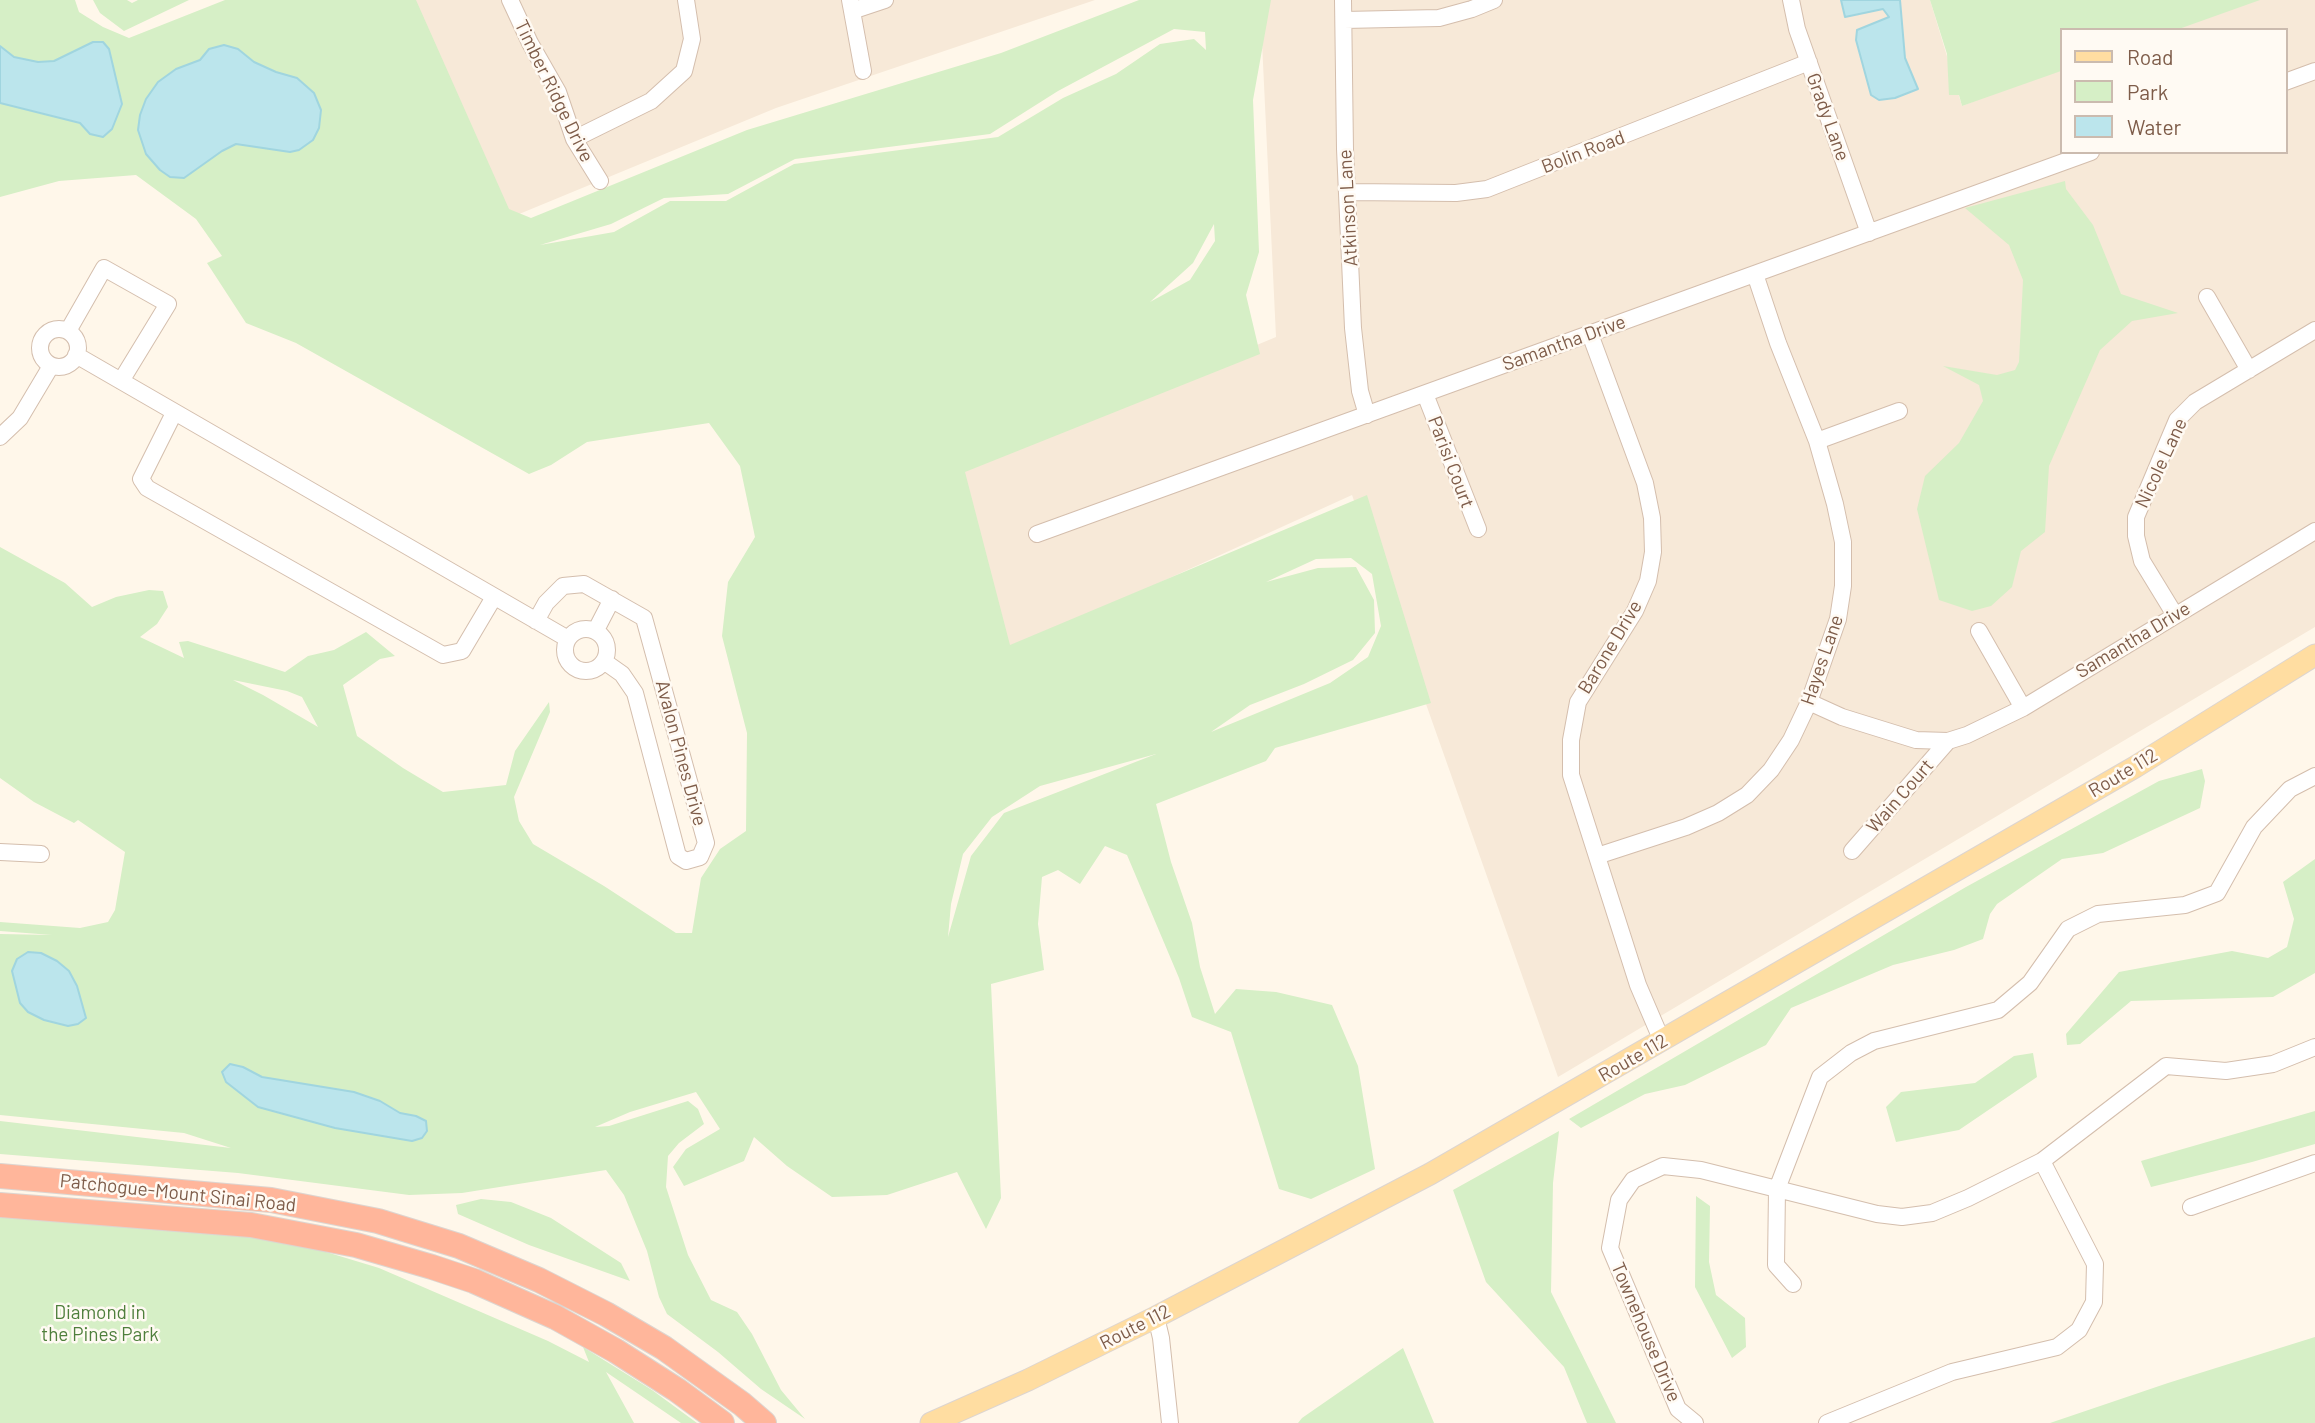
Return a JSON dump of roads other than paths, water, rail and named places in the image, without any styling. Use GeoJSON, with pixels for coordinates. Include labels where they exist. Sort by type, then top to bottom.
{"type":"FeatureCollection","features":[{"type":"Feature","properties":{"kind":"highway","name":"Patchogue-Mount Sinai Road"},"geometry":{"type":"LineString","coordinates":[[0,1176],[271,1200],[378,1221],[459,1246],[539,1280],[606,1314],[664,1348],[764,1423]]}},
{"type":"Feature","properties":{"kind":"highway","name":"Patchogue-Mount Sinai Road"},"geometry":{"type":"LineString","coordinates":[[0,1205],[251,1225],[356,1245],[418,1263],[474,1281],[555,1317],[616,1351],[722,1423]]}},
{"type":"Feature","properties":{"kind":"highway"},"geometry":{"type":"LineString","coordinates":[[418,1263],[425,1236]]}},
{"type":"Feature","properties":{"kind":"main road","name":"Route 112"},"geometry":{"type":"LineString","coordinates":[[932,1423],[1028,1380],[1156,1317],[1430,1174],[2135,766],[2314,657]]}},
{"type":"Feature","properties":{"kind":"street","name":"Timber Ridge Drive"},"geometry":{"type":"LineString","coordinates":[[510,0],[530,43],[558,92],[574,139],[600,181]]}},
{"type":"Feature","properties":{"kind":"street"},"geometry":{"type":"LineString","coordinates":[[574,139],[651,102],[684,71],[692,39],[686,0]]}},
{"type":"Feature","properties":{"kind":"street"},"geometry":{"type":"LineString","coordinates":[[863,71],[851,5],[885,0]]}},
{"type":"Feature","properties":{"kind":"street","name":"Atkinson Lane"},"geometry":{"type":"LineString","coordinates":[[1343,0],[1347,192],[1355,356],[1367,415]]}},
{"type":"Feature","properties":{"kind":"street"},"geometry":{"type":"LineString","coordinates":[[1344,20],[1439,18],[1494,0]]}},
{"type":"Feature","properties":{"kind":"street","name":"Grady Lane"},"geometry":{"type":"LineString","coordinates":[[1791,0],[1797,29],[1869,233]]}},
{"type":"Feature","properties":{"kind":"street","name":"Bolin Road"},"geometry":{"type":"LineString","coordinates":[[1347,192],[1457,193],[1487,189],[1809,62]]}},
{"type":"Feature","properties":{"kind":"street"},"geometry":{"type":"LineString","coordinates":[[2287,81],[2315,71]]}},
{"type":"Feature","properties":{"kind":"street","name":"Samantha Drive"},"geometry":{"type":"LineString","coordinates":[[1037,534],[2086,154]]}},
{"type":"Feature","properties":{"kind":"street"},"geometry":{"type":"LineString","coordinates":[[68,331],[104,268],[168,304],[121,381]]}},
{"type":"Feature","properties":{"kind":"street","name":"Hayes Lane"},"geometry":{"type":"LineString","coordinates":[[1597,856],[1686,827],[1718,813],[1747,795],[1771,770],[1791,740],[1809,702],[1838,619],[1843,586],[1843,542],[1835,504],[1817,442],[1777,343],[1755,274]]}},
{"type":"Feature","properties":{"kind":"street"},"geometry":{"type":"LineString","coordinates":[[2207,297],[2249,370]]}},
{"type":"Feature","properties":{"kind":"street"},"geometry":{"type":"LineString","coordinates":[[50,330],[68,331],[78,344],[76,355],[63,367],[51,366],[39,351],[41,339],[50,330]]}},
{"type":"Feature","properties":{"kind":"street","name":"Nicole Lane"},"geometry":{"type":"LineString","coordinates":[[2175,615],[2142,561],[2136,536],[2136,517],[2177,420],[2195,401],[2315,330]]}},
{"type":"Feature","properties":{"kind":"street","name":"Barone Drive"},"geometry":{"type":"LineString","coordinates":[[1590,334],[1645,483],[1653,518],[1653,552],[1648,581],[1635,611],[1578,702],[1571,740],[1571,775],[1639,985],[1662,1041]]}},
{"type":"Feature","properties":{"kind":"street"},"geometry":{"type":"LineString","coordinates":[[76,355],[568,639]]}},
{"type":"Feature","properties":{"kind":"street"},"geometry":{"type":"LineString","coordinates":[[0,437],[20,418],[51,366]]}},
{"type":"Feature","properties":{"kind":"street","name":"Parisi Court"},"geometry":{"type":"LineString","coordinates":[[1425,394],[1478,530]]}},
{"type":"Feature","properties":{"kind":"street"},"geometry":{"type":"LineString","coordinates":[[1817,442],[1899,411]]}},
{"type":"Feature","properties":{"kind":"street"},"geometry":{"type":"LineString","coordinates":[[174,413],[141,479],[147,488],[443,655],[462,650],[494,597]]}},
{"type":"Feature","properties":{"kind":"street","name":"Samantha Drive"},"geometry":{"type":"LineString","coordinates":[[1948,741],[1990,725],[2023,708],[2315,531]]}},
{"type":"Feature","properties":{"kind":"street","name":"Avalon Pines Drive"},"geometry":{"type":"LineString","coordinates":[[536,621],[546,603],[563,586],[584,584],[644,618],[706,843],[700,857],[686,861],[678,856],[635,693],[622,674],[605,662]]}},
{"type":"Feature","properties":{"kind":"street"},"geometry":{"type":"LineString","coordinates":[[596,630],[612,599]]}},
{"type":"Feature","properties":{"kind":"street"},"geometry":{"type":"LineString","coordinates":[[585,628],[596,630],[603,636],[608,647],[605,662],[592,671],[583,672],[567,661],[565,652],[568,639],[574,632],[585,628]]}},
{"type":"Feature","properties":{"kind":"street"},"geometry":{"type":"LineString","coordinates":[[1979,631],[2023,708]]}},
{"type":"Feature","properties":{"kind":"street"},"geometry":{"type":"LineString","coordinates":[[1809,702],[1842,717],[1916,740],[1948,741]]}},
{"type":"Feature","properties":{"kind":"street","name":"Wain Court"},"geometry":{"type":"LineString","coordinates":[[1852,851],[1948,741]]}},
{"type":"Feature","properties":{"kind":"street"},"geometry":{"type":"LineString","coordinates":[[1793,1284],[1776,1265],[1777,1189],[1820,1077],[1874,1041],[1998,1010],[2030,983],[2068,929],[2098,914],[2185,905],[2217,893],[2254,827],[2290,789],[2315,776]]}},
{"type":"Feature","properties":{"kind":"street"},"geometry":{"type":"LineString","coordinates":[[664,805],[694,797]]}},
{"type":"Feature","properties":{"kind":"street"},"geometry":{"type":"LineString","coordinates":[[0,852],[41,854]]}},
{"type":"Feature","properties":{"kind":"street","name":"Townehouse Drive"},"geometry":{"type":"LineString","coordinates":[[1695,1423],[1678,1409],[1610,1248],[1619,1200],[1633,1180],[1663,1166],[1701,1170],[1877,1214],[1917,1216],[1932,1213],[1968,1198],[2042,1161],[2166,1066],[2226,1071],[2273,1064],[2315,1047]]}},
{"type":"Feature","properties":{"kind":"street"},"geometry":{"type":"LineString","coordinates":[[1827,1423],[1952,1372],[2057,1347],[2079,1330],[2094,1302],[2095,1264],[2042,1161]]}},
{"type":"Feature","properties":{"kind":"street"},"geometry":{"type":"LineString","coordinates":[[2191,1207],[2315,1163]]}},
{"type":"Feature","properties":{"kind":"street"},"geometry":{"type":"LineString","coordinates":[[1156,1317],[1161,1338],[1170,1423]]}},
{"type":"Feature","properties":{"kind":"water"},"geometry":{"type":"Polygon","coordinates":[[[1841,0],[1900,0],[1905,58],[1918,89],[1895,98],[1879,100],[1871,95],[1856,40],[1857,30],[1889,17],[1883,9],[1845,17],[1841,0]]]}},
{"type":"Feature","properties":{"kind":"water"},"geometry":{"type":"Polygon","coordinates":[[[93,42],[103,42],[109,49],[122,104],[112,129],[103,137],[90,134],[80,123],[0,103],[0,46],[14,57],[38,62],[54,61],[93,42]]]}},
{"type":"Feature","properties":{"kind":"water"},"geometry":{"type":"Polygon","coordinates":[[[224,45],[238,49],[254,62],[276,72],[297,78],[314,93],[321,110],[319,128],[313,140],[299,150],[290,152],[236,144],[184,178],[170,177],[146,154],[138,130],[146,99],[158,82],[176,69],[200,60],[209,49],[224,45]]]}},
{"type":"Feature","properties":{"kind":"water"},"geometry":{"type":"Polygon","coordinates":[[[28,952],[41,953],[69,971],[77,986],[86,1018],[78,1024],[68,1026],[44,1020],[28,1012],[20,1003],[12,971],[17,959],[28,952]]]}},
{"type":"Feature","properties":{"kind":"water"},"geometry":{"type":"Polygon","coordinates":[[[230,1064],[243,1067],[262,1077],[354,1092],[380,1101],[400,1113],[426,1121],[427,1131],[422,1138],[412,1141],[335,1128],[258,1107],[226,1082],[222,1072],[230,1064]]]}},
{"type":"Feature","properties":{"kind":"park label","name":"Diamond in the Pines Park"},"geometry":{"type":"Point","coordinates":[100,1324]}}]}
